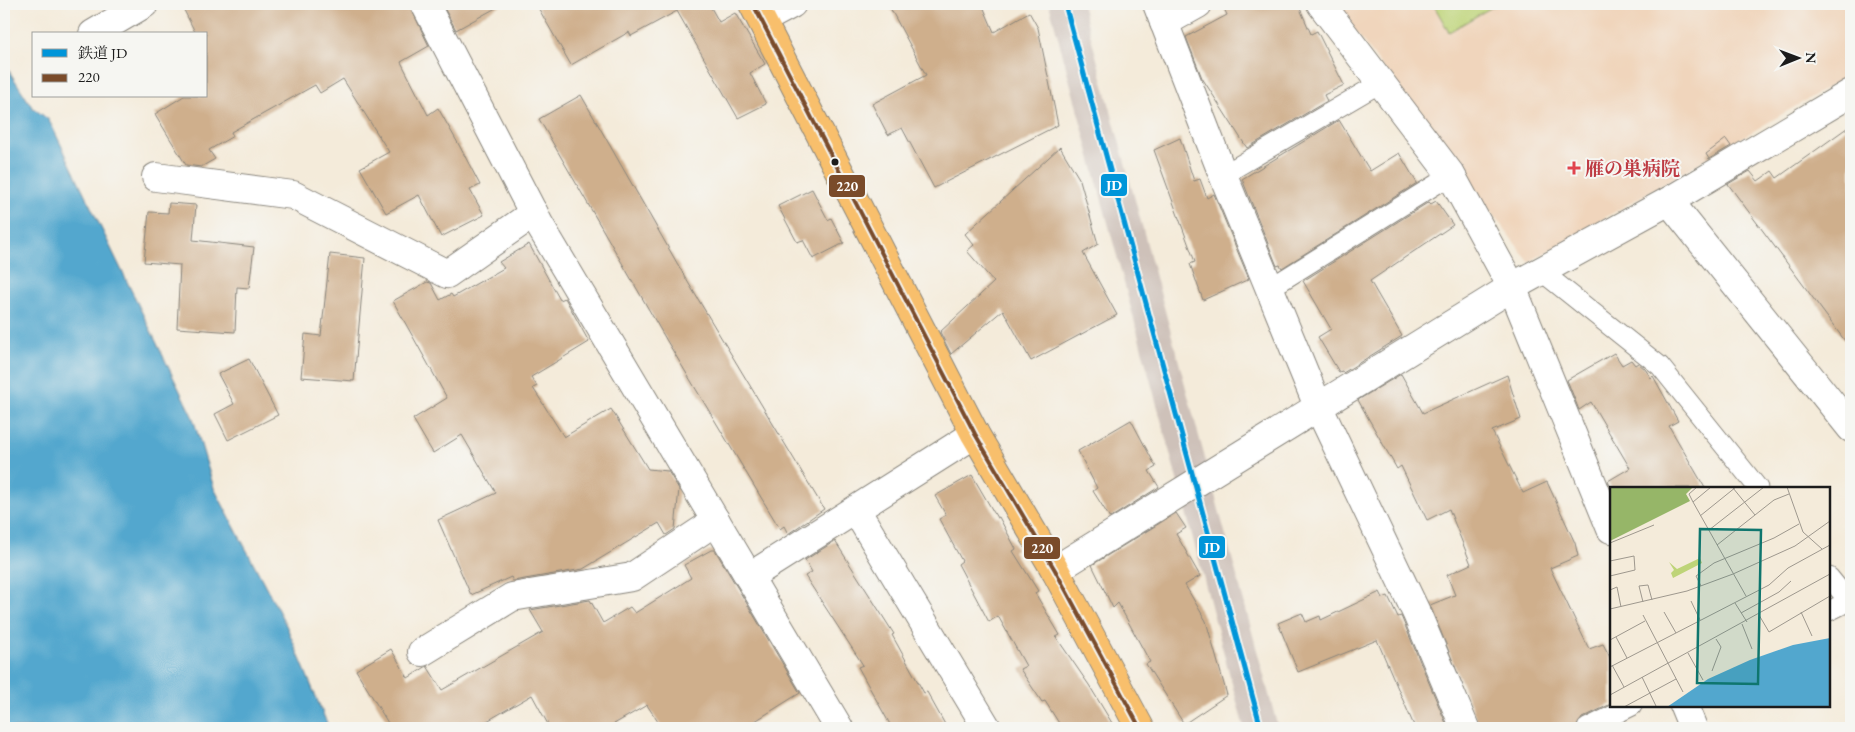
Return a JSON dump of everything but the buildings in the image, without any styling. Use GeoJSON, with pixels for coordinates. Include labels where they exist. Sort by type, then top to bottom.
{"type":"FeatureCollection","features":[{"type":"Feature","properties":{"kind":"main road"},"geometry":{"type":"LineString","coordinates":[[758,12],[975,434],[1055,570],[1140,728]]}},
{"type":"Feature","properties":{"kind":"street"},"geometry":{"type":"LineString","coordinates":[[96,32],[144,4]]}},
{"type":"Feature","properties":{"kind":"street"},"geometry":{"type":"LineString","coordinates":[[425,4],[534,213],[837,727]]}},
{"type":"Feature","properties":{"kind":"street"},"geometry":{"type":"LineString","coordinates":[[758,12],[792,4]]}},
{"type":"Feature","properties":{"kind":"street"},"geometry":{"type":"LineString","coordinates":[[1198,4],[1160,13],[1223,175],[1318,406],[1417,614],[1465,728]]}},
{"type":"Feature","properties":{"kind":"street"},"geometry":{"type":"LineString","coordinates":[[1321,4],[1451,175],[1512,286],[1610,527]]}},
{"type":"Feature","properties":{"kind":"street"},"geometry":{"type":"LineString","coordinates":[[1055,570],[1512,286],[1847,103]]}},
{"type":"Feature","properties":{"kind":"street"},"geometry":{"type":"LineString","coordinates":[[156,177],[293,194],[447,274],[534,213]]}},
{"type":"Feature","properties":{"kind":"street"},"geometry":{"type":"LineString","coordinates":[[1669,201],[1851,428]]}},
{"type":"Feature","properties":{"kind":"street"},"geometry":{"type":"LineString","coordinates":[[750,578],[975,434]]}},
{"type":"Feature","properties":{"kind":"street"},"geometry":{"type":"LineString","coordinates":[[856,510],[987,728]]}},
{"type":"Feature","properties":{"kind":"street"},"geometry":{"type":"LineString","coordinates":[[422,652],[512,597],[632,577],[716,521]]}},
{"type":"Feature","properties":{"kind":"street"},"geometry":{"type":"LineString","coordinates":[[1684,707],[1693,728]]}},
{"type":"Feature","properties":{"kind":"lane"},"geometry":{"type":"LineString","coordinates":[[1223,175],[1380,83]]}},
{"type":"Feature","properties":{"kind":"lane"},"geometry":{"type":"LineString","coordinates":[[1270,288],[1451,175]]}},
{"type":"Feature","properties":{"kind":"lane"},"geometry":{"type":"LineString","coordinates":[[1541,271],[1660,366],[1757,487]]}},
{"type":"Feature","properties":{"kind":"lane"},"geometry":{"type":"LineString","coordinates":[[1830,578],[1850,602],[1830,611]]}},
{"type":"Feature","properties":{"kind":"lane"},"geometry":{"type":"LineString","coordinates":[[1586,728],[1630,707]]}},
{"type":"Feature","properties":{"kind":"shaded area"},"geometry":{"type":"Polygon","coordinates":[[[1049,4],[1082,4],[1278,728],[1244,728],[1049,4]]]}},
{"type":"Feature","properties":{"kind":"shaded area","name":"雁の巣病院"},"geometry":{"type":"Polygon","coordinates":[[[1335,4],[1851,4],[1851,74],[1529,262],[1335,4]]]}},
{"type":"Feature","properties":{"kind":"green space"},"geometry":{"type":"Polygon","coordinates":[[[1433,4],[1497,4],[1449,32],[1433,4]]]}},
{"type":"Feature","properties":{"kind":"water"},"geometry":{"type":"Polygon","coordinates":[[[4,63],[32,107],[49,120],[193,418],[214,488],[286,625],[329,728],[4,728],[4,63]]]}},
{"type":"Feature","properties":{"kind":"rail line","name":"JD"},"geometry":{"type":"LineString","coordinates":[[1065,4],[1261,728]]}},
{"type":"Feature","properties":{"kind":"transit line","name":"220"},"geometry":{"type":"LineString","coordinates":[[753,4],[975,434],[1055,570],[1140,728]]}},
{"type":"Feature","properties":{"kind":"place","name":"雁の巣病院"},"geometry":{"type":"Point","coordinates":[1574,168]}}]}
